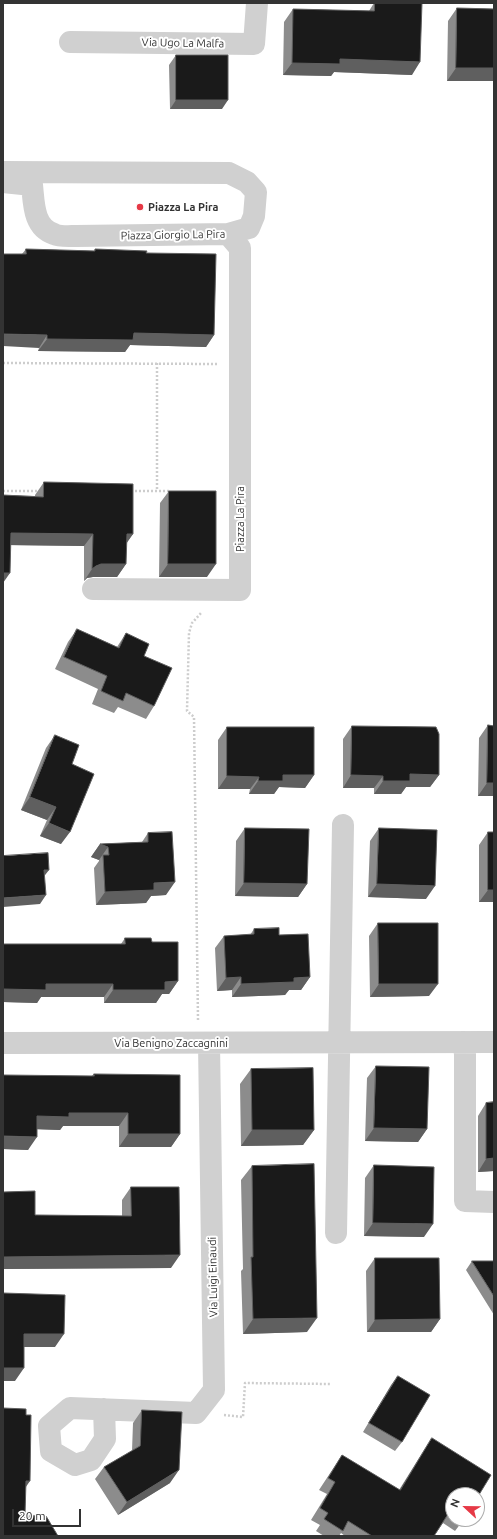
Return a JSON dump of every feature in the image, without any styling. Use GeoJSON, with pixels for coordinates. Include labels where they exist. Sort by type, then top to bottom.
{"type":"FeatureCollection","features":[{"type":"Feature","properties":{"kind":"street","name":"Via Ugo La Malfa"},"geometry":{"type":"LineString","coordinates":[[70,42],[254,44],[256,3]]}},
{"type":"Feature","properties":{"kind":"street","name":"Piazza Giorgio La Pira"},"geometry":{"type":"LineString","coordinates":[[3,172],[229,173],[248,182],[256,192],[254,216],[249,228],[234,241],[54,234],[39,224],[34,207],[32,185],[3,182]]}},
{"type":"Feature","properties":{"kind":"street","name":"Piazza La Pira"},"geometry":{"type":"LineString","coordinates":[[93,589],[240,590],[240,364],[234,241]]}},
{"type":"Feature","properties":{"kind":"street"},"geometry":{"type":"LineString","coordinates":[[336,1233],[343,825]]}},
{"type":"Feature","properties":{"kind":"street"},"geometry":{"type":"LineString","coordinates":[[463,1042],[465,1201],[494,1202]]}},
{"type":"Feature","properties":{"kind":"street","name":"Via Benigno Zaccagnini"},"geometry":{"type":"LineString","coordinates":[[3,1043],[494,1042]]}},
{"type":"Feature","properties":{"kind":"street","name":"Via Luigi Einaudi"},"geometry":{"type":"LineString","coordinates":[[196,1413],[214,1390],[204,1043]]}},
{"type":"Feature","properties":{"kind":"street"},"geometry":{"type":"LineString","coordinates":[[104,1409],[196,1413]]}},
{"type":"Feature","properties":{"kind":"path"},"geometry":{"type":"LineString","coordinates":[[3,363],[240,364]]}},
{"type":"Feature","properties":{"kind":"path"},"geometry":{"type":"LineString","coordinates":[[157,363],[157,491]]}},
{"type":"Feature","properties":{"kind":"path"},"geometry":{"type":"LineString","coordinates":[[3,491],[42,491]]}},
{"type":"Feature","properties":{"kind":"path"},"geometry":{"type":"LineString","coordinates":[[126,491],[172,491]]}},
{"type":"Feature","properties":{"kind":"path"},"geometry":{"type":"LineString","coordinates":[[204,1043],[194,717],[187,711],[189,633],[192,623],[211,601],[212,591]]}},
{"type":"Feature","properties":{"kind":"path"},"geometry":{"type":"LineString","coordinates":[[196,1413],[243,1417],[245,1383],[330,1384]]}},
{"type":"Feature","properties":{"kind":"building"},"geometry":{"type":"Polygon","coordinates":[[[375,3],[422,3],[420,62],[340,59],[340,64],[292,63],[293,9],[374,11],[375,3]]]}},
{"type":"Feature","properties":{"kind":"building"},"geometry":{"type":"Polygon","coordinates":[[[457,8],[494,9],[494,68],[456,68],[457,8]]]}},
{"type":"Feature","properties":{"kind":"building"},"geometry":{"type":"Polygon","coordinates":[[[176,55],[228,55],[228,100],[176,100],[176,55]]]}},
{"type":"Feature","properties":{"kind":"building"},"geometry":{"type":"Polygon","coordinates":[[[26,249],[95,251],[95,249],[147,251],[146,253],[216,254],[214,335],[134,333],[133,340],[47,339],[47,335],[3,334],[3,254],[26,254],[26,249]]]}},
{"type":"Feature","properties":{"kind":"building"},"geometry":{"type":"Polygon","coordinates":[[[44,482],[133,484],[133,534],[127,534],[126,564],[101,564],[92,569],[93,534],[11,533],[10,573],[3,573],[3,495],[43,497],[44,482]]]}},
{"type":"Feature","properties":{"kind":"building"},"geometry":{"type":"Polygon","coordinates":[[[169,491],[216,491],[216,564],[168,564],[169,491]]]}},
{"type":"Feature","properties":{"kind":"building"},"geometry":{"type":"Polygon","coordinates":[[[77,629],[119,648],[126,633],[149,644],[144,656],[172,668],[154,706],[126,693],[123,701],[101,691],[107,676],[64,657],[77,629]]]}},
{"type":"Feature","properties":{"kind":"building"},"geometry":{"type":"Polygon","coordinates":[[[488,725],[494,726],[494,783],[487,783],[488,725]]]}},
{"type":"Feature","properties":{"kind":"building"},"geometry":{"type":"Polygon","coordinates":[[[352,726],[436,727],[439,734],[439,775],[410,774],[410,781],[383,781],[383,776],[351,775],[352,726]]]}},
{"type":"Feature","properties":{"kind":"building"},"geometry":{"type":"Polygon","coordinates":[[[227,727],[314,727],[314,775],[283,775],[283,781],[258,781],[259,777],[227,776],[227,727]]]}},
{"type":"Feature","properties":{"kind":"building"},"geometry":{"type":"Polygon","coordinates":[[[55,735],[79,745],[72,764],[94,774],[70,832],[49,823],[56,807],[30,797],[55,735]]]}},
{"type":"Feature","properties":{"kind":"building"},"geometry":{"type":"Polygon","coordinates":[[[245,828],[309,829],[307,884],[244,883],[245,828]]]}},
{"type":"Feature","properties":{"kind":"building"},"geometry":{"type":"Polygon","coordinates":[[[379,828],[437,830],[435,886],[377,884],[379,828]]]}},
{"type":"Feature","properties":{"kind":"building"},"geometry":{"type":"Polygon","coordinates":[[[172,832],[175,882],[154,883],[154,890],[105,892],[103,855],[109,855],[108,847],[100,844],[148,842],[148,833],[172,832]]]}},
{"type":"Feature","properties":{"kind":"building"},"geometry":{"type":"Polygon","coordinates":[[[488,832],[494,832],[494,890],[488,890],[488,832]]]}},
{"type":"Feature","properties":{"kind":"building"},"geometry":{"type":"Polygon","coordinates":[[[48,853],[49,870],[44,870],[46,895],[3,898],[3,856],[48,853]]]}},
{"type":"Feature","properties":{"kind":"building"},"geometry":{"type":"Polygon","coordinates":[[[378,923],[438,923],[438,984],[379,984],[378,923]]]}},
{"type":"Feature","properties":{"kind":"building"},"geometry":{"type":"Polygon","coordinates":[[[279,928],[279,935],[308,934],[310,977],[294,978],[294,982],[241,984],[241,977],[226,978],[224,936],[254,934],[254,929],[279,928]]]}},
{"type":"Feature","properties":{"kind":"building"},"geometry":{"type":"Polygon","coordinates":[[[125,938],[151,938],[152,942],[178,942],[178,981],[165,982],[165,990],[113,990],[113,984],[46,984],[46,990],[3,989],[3,944],[125,944],[125,938]]]}},
{"type":"Feature","properties":{"kind":"building"},"geometry":{"type":"Polygon","coordinates":[[[376,1066],[429,1067],[427,1129],[374,1128],[376,1066]]]}},
{"type":"Feature","properties":{"kind":"building"},"geometry":{"type":"Polygon","coordinates":[[[313,1068],[314,1130],[252,1130],[251,1069],[313,1068]]]}},
{"type":"Feature","properties":{"kind":"building"},"geometry":{"type":"Polygon","coordinates":[[[94,1074],[180,1075],[180,1134],[128,1134],[128,1113],[69,1113],[69,1117],[37,1116],[37,1137],[3,1136],[3,1075],[94,1076],[94,1074]]]}},
{"type":"Feature","properties":{"kind":"building"},"geometry":{"type":"Polygon","coordinates":[[[494,1102],[494,1158],[486,1159],[486,1103],[494,1102]]]}},
{"type":"Feature","properties":{"kind":"building"},"geometry":{"type":"Polygon","coordinates":[[[314,1164],[317,1318],[253,1319],[251,1257],[253,1257],[252,1166],[314,1164]]]}},
{"type":"Feature","properties":{"kind":"building"},"geometry":{"type":"Polygon","coordinates":[[[374,1165],[434,1167],[433,1224],[373,1223],[374,1165]]]}},
{"type":"Feature","properties":{"kind":"building"},"geometry":{"type":"Polygon","coordinates":[[[131,1187],[179,1187],[180,1255],[3,1257],[3,1192],[35,1191],[35,1215],[131,1216],[131,1187]]]}},
{"type":"Feature","properties":{"kind":"building"},"geometry":{"type":"Polygon","coordinates":[[[375,1258],[439,1258],[440,1319],[375,1320],[375,1258]]]}},
{"type":"Feature","properties":{"kind":"building"},"geometry":{"type":"Polygon","coordinates":[[[472,1261],[494,1261],[494,1296],[472,1261]]]}},
{"type":"Feature","properties":{"kind":"building"},"geometry":{"type":"Polygon","coordinates":[[[3,1293],[65,1295],[64,1334],[24,1334],[24,1368],[3,1368],[3,1293]]]}},
{"type":"Feature","properties":{"kind":"building"},"geometry":{"type":"Polygon","coordinates":[[[398,1376],[430,1395],[402,1442],[369,1423],[398,1376]]]}},
{"type":"Feature","properties":{"kind":"building"},"geometry":{"type":"Polygon","coordinates":[[[3,1408],[26,1409],[26,1415],[31,1415],[30,1481],[26,1481],[25,1515],[46,1516],[58,1536],[3,1536],[3,1408]]]}},
{"type":"Feature","properties":{"kind":"building"},"geometry":{"type":"Polygon","coordinates":[[[142,1410],[182,1412],[179,1470],[127,1502],[104,1467],[140,1446],[142,1410]]]}},
{"type":"Feature","properties":{"kind":"building"},"geometry":{"type":"Polygon","coordinates":[[[432,1438],[491,1475],[484,1487],[445,1487],[445,1519],[434,1536],[372,1536],[348,1521],[343,1531],[324,1519],[328,1513],[320,1508],[335,1482],[328,1478],[342,1455],[400,1490],[432,1438]]]}},
{"type":"Feature","properties":{"kind":"place","name":"Piazza La Pira"},"geometry":{"type":"Point","coordinates":[140,207]}}]}
